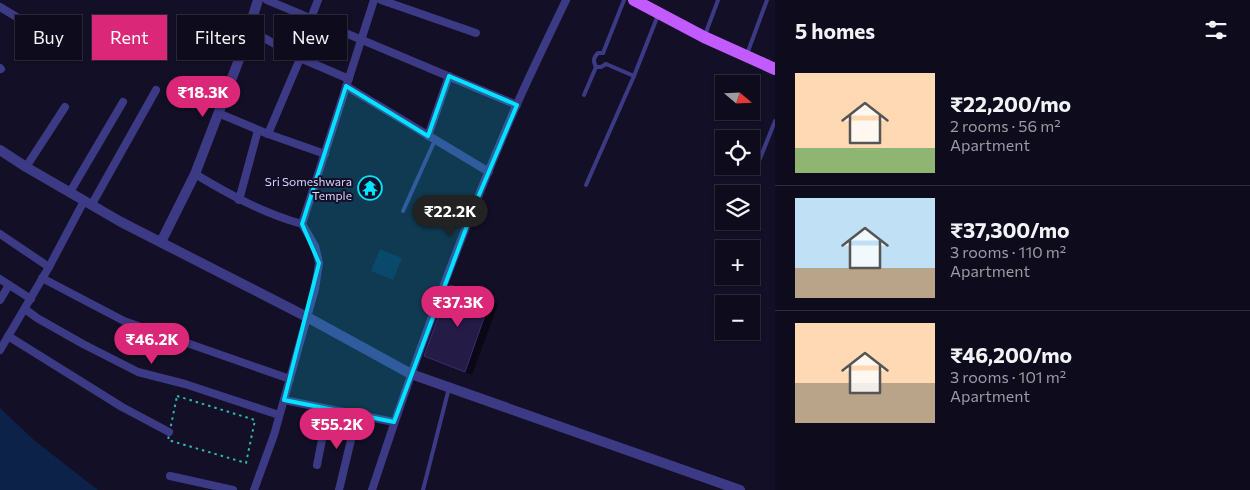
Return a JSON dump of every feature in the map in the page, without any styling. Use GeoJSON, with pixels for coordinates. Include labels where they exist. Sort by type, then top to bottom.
{"type":"FeatureCollection","features":[{"type":"Feature","properties":{"kind":"main road"},"geometry":{"type":"LineString","coordinates":[[634,0],[704,37],[775,69]]}},
{"type":"Feature","properties":{"kind":"street"},"geometry":{"type":"LineString","coordinates":[[253,15],[258,0]]}},
{"type":"Feature","properties":{"kind":"street"},"geometry":{"type":"LineString","coordinates":[[267,0],[302,15]]}},
{"type":"Feature","properties":{"kind":"street"},"geometry":{"type":"LineString","coordinates":[[314,15],[318,0]]}},
{"type":"Feature","properties":{"kind":"street"},"geometry":{"type":"LineString","coordinates":[[302,224],[374,0]]}},
{"type":"Feature","properties":{"kind":"street"},"geometry":{"type":"LineString","coordinates":[[381,0],[476,33]]}},
{"type":"Feature","properties":{"kind":"street"},"geometry":{"type":"LineString","coordinates":[[372,490],[411,374],[474,206],[517,105],[566,0]]}},
{"type":"Feature","properties":{"kind":"street"},"geometry":{"type":"LineString","coordinates":[[0,7],[15,16]]}},
{"type":"Feature","properties":{"kind":"street"},"geometry":{"type":"LineString","coordinates":[[347,33],[517,105]]}},
{"type":"Feature","properties":{"kind":"street"},"geometry":{"type":"LineString","coordinates":[[161,242],[195,174],[239,60]]}},
{"type":"Feature","properties":{"kind":"street"},"geometry":{"type":"LineString","coordinates":[[268,134],[299,60]]}},
{"type":"Feature","properties":{"kind":"street"},"geometry":{"type":"LineString","coordinates":[[304,60],[348,83],[431,138],[489,172]]}},
{"type":"Feature","properties":{"kind":"street"},"geometry":{"type":"LineString","coordinates":[[431,138],[449,76]]}},
{"type":"Feature","properties":{"kind":"street"},"geometry":{"type":"LineString","coordinates":[[0,350],[156,90]]}},
{"type":"Feature","properties":{"kind":"street"},"geometry":{"type":"LineString","coordinates":[[70,192],[123,102]]}},
{"type":"Feature","properties":{"kind":"street"},"geometry":{"type":"LineString","coordinates":[[26,167],[65,108]]}},
{"type":"Feature","properties":{"kind":"street"},"geometry":{"type":"LineString","coordinates":[[218,113],[268,134],[325,154]]}},
{"type":"Feature","properties":{"kind":"street"},"geometry":{"type":"LineString","coordinates":[[239,200],[258,130]]}},
{"type":"Feature","properties":{"kind":"street"},"geometry":{"type":"LineString","coordinates":[[0,150],[121,222],[411,374],[740,490]]}},
{"type":"Feature","properties":{"kind":"street"},"geometry":{"type":"LineString","coordinates":[[195,174],[239,200],[277,217],[302,224],[315,246],[319,263],[315,289],[284,400],[254,490]]}},
{"type":"Feature","properties":{"kind":"street"},"geometry":{"type":"LineString","coordinates":[[0,234],[49,267]]}},
{"type":"Feature","properties":{"kind":"street"},"geometry":{"type":"LineString","coordinates":[[42,278],[124,321],[290,379]]}},
{"type":"Feature","properties":{"kind":"street"},"geometry":{"type":"LineString","coordinates":[[0,279],[31,299]]}},
{"type":"Feature","properties":{"kind":"street"},"geometry":{"type":"LineString","coordinates":[[0,300],[10,285]]}},
{"type":"Feature","properties":{"kind":"street"},"geometry":{"type":"LineString","coordinates":[[24,309],[83,344],[138,372],[185,384],[279,415]]}},
{"type":"Feature","properties":{"kind":"street"},"geometry":{"type":"LineString","coordinates":[[8,336],[122,407],[169,432]]}},
{"type":"Feature","properties":{"kind":"street"},"geometry":{"type":"LineString","coordinates":[[284,400],[394,422]]}},
{"type":"Feature","properties":{"kind":"street"},"geometry":{"type":"LineString","coordinates":[[317,465],[328,409]]}},
{"type":"Feature","properties":{"kind":"street"},"geometry":{"type":"LineString","coordinates":[[339,490],[357,415]]}},
{"type":"Feature","properties":{"kind":"street"},"geometry":{"type":"LineString","coordinates":[[170,476],[233,490]]}},
{"type":"Feature","properties":{"kind":"lane"},"geometry":{"type":"LineString","coordinates":[[603,53],[624,0]]}},
{"type":"Feature","properties":{"kind":"lane"},"geometry":{"type":"LineString","coordinates":[[704,37],[718,0]]}},
{"type":"Feature","properties":{"kind":"lane"},"geometry":{"type":"LineString","coordinates":[[746,56],[767,0]]}},
{"type":"Feature","properties":{"kind":"lane"},"geometry":{"type":"LineString","coordinates":[[586,185],[634,76],[659,13]]}},
{"type":"Feature","properties":{"kind":"lane"},"geometry":{"type":"LineString","coordinates":[[584,95],[596,66],[594,57],[598,53],[603,53]]}},
{"type":"Feature","properties":{"kind":"lane"},"geometry":{"type":"LineString","coordinates":[[603,53],[607,58],[606,64]]}},
{"type":"Feature","properties":{"kind":"lane"},"geometry":{"type":"LineString","coordinates":[[606,64],[634,76]]}},
{"type":"Feature","properties":{"kind":"lane"},"geometry":{"type":"LineString","coordinates":[[596,66],[601,67],[606,64]]}},
{"type":"Feature","properties":{"kind":"lane"},"geometry":{"type":"LineString","coordinates":[[760,158],[775,121]]}},
{"type":"Feature","properties":{"kind":"lane"},"geometry":{"type":"LineString","coordinates":[[403,211],[431,138]]}},
{"type":"Feature","properties":{"kind":"lane"},"geometry":{"type":"LineString","coordinates":[[423,490],[449,388]]}},
{"type":"Feature","properties":{"kind":"path"},"geometry":{"type":"LineString","coordinates":[[177,396],[255,420],[246,463],[168,440],[169,432],[177,396]]}},
{"type":"Feature","properties":{"kind":"highlighted area"},"geometry":{"type":"Polygon","coordinates":[[[449,76],[517,105],[474,207],[394,422],[284,400],[319,263],[302,224],[346,86],[428,136],[449,76]]]}},
{"type":"Feature","properties":{"kind":"water"},"geometry":{"type":"Polygon","coordinates":[[[380,249],[402,258],[393,280],[371,271],[380,249]]]}},
{"type":"Feature","properties":{"kind":"water"},"geometry":{"type":"Polygon","coordinates":[[[0,408],[35,441],[98,490],[0,490],[0,408]]]}},
{"type":"Feature","properties":{"kind":"building"},"geometry":{"type":"Polygon","coordinates":[[[450,285],[491,298],[465,372],[424,356],[450,285]]]}},
{"type":"Feature","properties":{"kind":"place","name":"Sri Someshwara Temple"},"geometry":{"type":"Point","coordinates":[370,188]}}]}
